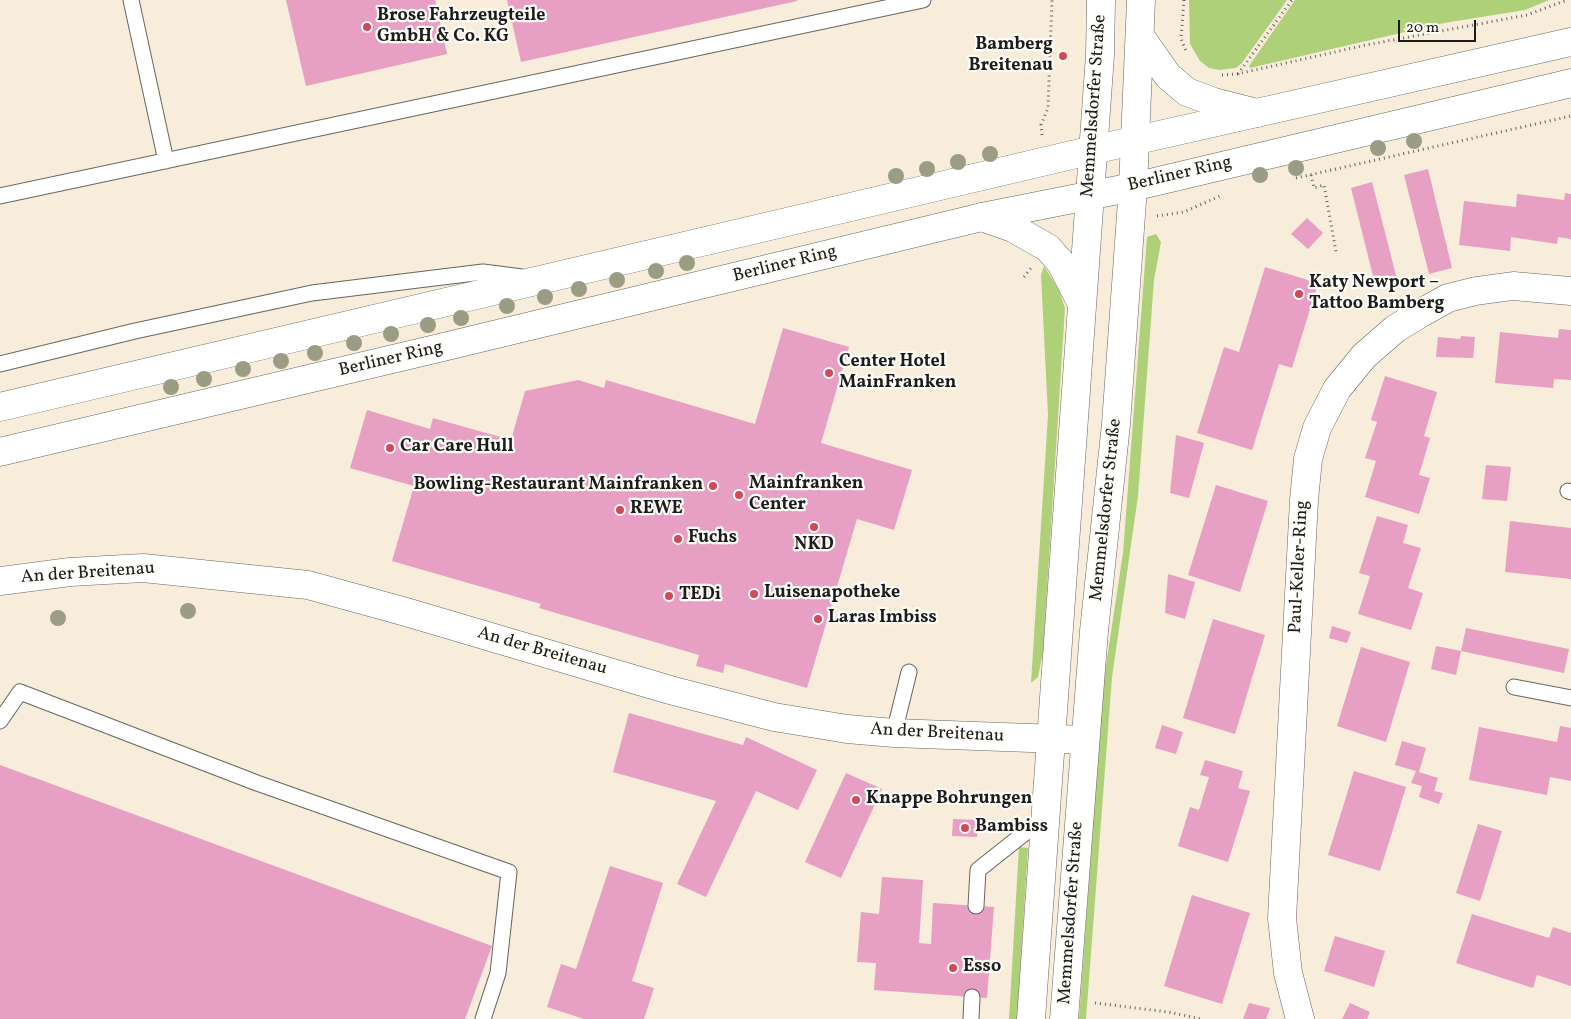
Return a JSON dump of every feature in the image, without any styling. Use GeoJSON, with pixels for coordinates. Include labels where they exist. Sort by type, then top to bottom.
{"type":"FeatureCollection","features":[{"type":"Feature","properties":{"kind":"main road","name":"Memmelsdorfer Straße"},"geometry":{"type":"LineString","coordinates":[[1031,1019],[1093,150],[1101,0]]}},
{"type":"Feature","properties":{"kind":"main road","name":"Memmelsdorfer Straße"},"geometry":{"type":"LineString","coordinates":[[1064,1019],[1085,740],[1116,424],[1133,187],[1141,0]]}},
{"type":"Feature","properties":{"kind":"main road"},"geometry":{"type":"LineString","coordinates":[[1140,36],[1168,76],[1187,92],[1214,102],[1257,113]]}},
{"type":"Feature","properties":{"kind":"main road"},"geometry":{"type":"LineString","coordinates":[[0,407],[1135,140],[1571,42]]}},
{"type":"Feature","properties":{"kind":"main road","name":"Berliner Ring"},"geometry":{"type":"LineString","coordinates":[[0,452],[435,350],[982,217],[1089,194],[1133,187],[1571,83]]}},
{"type":"Feature","properties":{"kind":"main road"},"geometry":{"type":"LineString","coordinates":[[982,217],[1013,228],[1048,248],[1061,263],[1082,305]]}},
{"type":"Feature","properties":{"kind":"main road","name":"Paul-Keller-Ring"},"geometry":{"type":"LineString","coordinates":[[1300,1019],[1288,973],[1282,918],[1304,500],[1308,459],[1317,428],[1336,389],[1364,356],[1395,329],[1448,298],[1476,290],[1513,286],[1571,290]]}},
{"type":"Feature","properties":{"kind":"main road","name":"An der Breitenau"},"geometry":{"type":"LineString","coordinates":[[0,581],[70,572],[143,568],[308,586],[406,612],[670,690],[774,717],[847,729],[894,733],[1085,740]]}},
{"type":"Feature","properties":{"kind":"lane"},"geometry":{"type":"LineString","coordinates":[[132,0],[166,161]]}},
{"type":"Feature","properties":{"kind":"lane"},"geometry":{"type":"LineString","coordinates":[[0,196],[923,0]]}},
{"type":"Feature","properties":{"kind":"lane"},"geometry":{"type":"LineString","coordinates":[[0,364],[135,331],[312,293],[483,272],[538,279]]}},
{"type":"Feature","properties":{"kind":"lane"},"geometry":{"type":"LineString","coordinates":[[894,733],[909,672]]}},
{"type":"Feature","properties":{"kind":"lane"},"geometry":{"type":"LineString","coordinates":[[1514,687],[1571,698]]}},
{"type":"Feature","properties":{"kind":"lane"},"geometry":{"type":"LineString","coordinates":[[0,721],[20,692],[257,783],[509,872],[498,973],[483,1019]]}},
{"type":"Feature","properties":{"kind":"lane"},"geometry":{"type":"LineString","coordinates":[[976,906],[978,870],[1045,817]]}},
{"type":"Feature","properties":{"kind":"lane"},"geometry":{"type":"LineString","coordinates":[[971,1019],[972,997]]}},
{"type":"Feature","properties":{"kind":"path"},"geometry":{"type":"LineString","coordinates":[[1046,162],[1041,125],[1048,108],[1052,0]]}},
{"type":"Feature","properties":{"kind":"path"},"geometry":{"type":"LineString","coordinates":[[1184,0],[1181,39],[1188,55]]}},
{"type":"Feature","properties":{"kind":"path"},"geometry":{"type":"LineString","coordinates":[[1238,74],[1292,0]]}},
{"type":"Feature","properties":{"kind":"path"},"geometry":{"type":"LineString","coordinates":[[1218,75],[1238,74],[1385,42],[1527,15],[1567,0]]}},
{"type":"Feature","properties":{"kind":"path"},"geometry":{"type":"LineString","coordinates":[[1292,179],[1571,116]]}},
{"type":"Feature","properties":{"kind":"path"},"geometry":{"type":"LineString","coordinates":[[1311,175],[1314,188],[1324,185],[1336,252]]}},
{"type":"Feature","properties":{"kind":"path"},"geometry":{"type":"LineString","coordinates":[[1130,220],[1184,212],[1224,194]]}},
{"type":"Feature","properties":{"kind":"path"},"geometry":{"type":"LineString","coordinates":[[1095,1003],[1168,1012],[1201,1019]]}},
{"type":"Feature","properties":{"kind":"green space"},"geometry":{"type":"Polygon","coordinates":[[[1189,0],[1287,0],[1242,63],[1236,68],[1219,70],[1209,68],[1200,61],[1190,44],[1189,0]]]}},
{"type":"Feature","properties":{"kind":"green space"},"geometry":{"type":"Polygon","coordinates":[[[1295,0],[1549,0],[1525,10],[1444,23],[1250,68],[1249,66],[1295,0]]]}},
{"type":"Feature","properties":{"kind":"green space"},"geometry":{"type":"Polygon","coordinates":[[[1156,234],[1161,242],[1154,280],[1138,496],[1112,677],[1086,1019],[1079,1019],[1103,685],[1123,553],[1147,237],[1156,234]]]}},
{"type":"Feature","properties":{"kind":"green space"},"geometry":{"type":"Polygon","coordinates":[[[1044,266],[1059,290],[1065,308],[1043,652],[1038,677],[1031,683],[1048,415],[1041,275],[1044,266]]]}},
{"type":"Feature","properties":{"kind":"green space"},"geometry":{"type":"Polygon","coordinates":[[[1019,847],[1028,848],[1017,1019],[1009,1019],[1019,847]]]}},
{"type":"Feature","properties":{"kind":"building","name":"Brose Fahrzeugteile GmbH & Co. KG"},"geometry":{"type":"Polygon","coordinates":[[[286,0],[435,0],[447,54],[306,86],[286,0]]]}},
{"type":"Feature","properties":{"kind":"building"},"geometry":{"type":"Polygon","coordinates":[[[507,0],[797,0],[797,1],[521,62],[507,0]]]}},
{"type":"Feature","properties":{"kind":"building"},"geometry":{"type":"Polygon","coordinates":[[[1428,169],[1452,268],[1429,274],[1404,175],[1428,169]]]}},
{"type":"Feature","properties":{"kind":"building"},"geometry":{"type":"Polygon","coordinates":[[[1372,182],[1398,283],[1376,288],[1351,188],[1372,182]]]}},
{"type":"Feature","properties":{"kind":"building"},"geometry":{"type":"Polygon","coordinates":[[[1565,193],[1571,194],[1571,239],[1558,237],[1557,244],[1511,237],[1510,251],[1459,245],[1464,201],[1516,207],[1517,194],[1564,200],[1565,193]]]}},
{"type":"Feature","properties":{"kind":"building"},"geometry":{"type":"Polygon","coordinates":[[[1307,218],[1323,233],[1308,249],[1291,234],[1307,218]]]}},
{"type":"Feature","properties":{"kind":"building"},"geometry":{"type":"Polygon","coordinates":[[[1265,267],[1318,283],[1292,368],[1279,364],[1252,450],[1197,433],[1224,347],[1239,352],[1265,267]]]}},
{"type":"Feature","properties":{"kind":"building","name":"Mainfranken Center"},"geometry":{"type":"Polygon","coordinates":[[[783,328],[849,347],[821,443],[912,470],[894,530],[857,519],[807,688],[725,664],[723,673],[696,666],[699,655],[539,608],[541,604],[392,561],[414,486],[350,468],[367,410],[430,429],[433,418],[511,440],[525,391],[578,380],[604,388],[606,380],[755,424],[783,328]]]}},
{"type":"Feature","properties":{"kind":"building"},"geometry":{"type":"Polygon","coordinates":[[[1559,329],[1571,330],[1571,380],[1554,379],[1553,388],[1495,383],[1500,332],[1558,338],[1559,329]]]}},
{"type":"Feature","properties":{"kind":"building"},"geometry":{"type":"Polygon","coordinates":[[[1461,336],[1475,337],[1473,358],[1436,357],[1438,337],[1460,339],[1461,336]]]}},
{"type":"Feature","properties":{"kind":"building"},"geometry":{"type":"Polygon","coordinates":[[[1385,376],[1437,392],[1424,436],[1430,438],[1419,475],[1430,478],[1419,514],[1365,497],[1376,461],[1365,458],[1377,422],[1371,420],[1385,376]]]}},
{"type":"Feature","properties":{"kind":"building"},"geometry":{"type":"Polygon","coordinates":[[[1176,435],[1204,443],[1189,498],[1170,493],[1176,435]]]}},
{"type":"Feature","properties":{"kind":"building"},"geometry":{"type":"Polygon","coordinates":[[[1486,465],[1511,467],[1507,501],[1482,499],[1486,465]]]}},
{"type":"Feature","properties":{"kind":"building"},"geometry":{"type":"Polygon","coordinates":[[[1216,485],[1268,501],[1240,592],[1188,575],[1216,485]]]}},
{"type":"Feature","properties":{"kind":"building"},"geometry":{"type":"Polygon","coordinates":[[[1377,516],[1408,525],[1403,543],[1421,548],[1408,588],[1423,593],[1411,630],[1358,614],[1370,576],[1359,573],[1377,516]]]}},
{"type":"Feature","properties":{"kind":"building"},"geometry":{"type":"Polygon","coordinates":[[[1510,521],[1571,528],[1571,579],[1505,572],[1510,521]]]}},
{"type":"Feature","properties":{"kind":"building"},"geometry":{"type":"Polygon","coordinates":[[[1168,574],[1195,582],[1185,619],[1165,613],[1168,574]]]}},
{"type":"Feature","properties":{"kind":"building"},"geometry":{"type":"Polygon","coordinates":[[[1213,619],[1265,635],[1235,734],[1183,718],[1213,619]]]}},
{"type":"Feature","properties":{"kind":"building"},"geometry":{"type":"Polygon","coordinates":[[[1332,626],[1351,632],[1347,643],[1329,638],[1332,626]]]}},
{"type":"Feature","properties":{"kind":"building"},"geometry":{"type":"Polygon","coordinates":[[[1466,628],[1569,649],[1564,673],[1461,651],[1466,628]]]}},
{"type":"Feature","properties":{"kind":"building"},"geometry":{"type":"Polygon","coordinates":[[[1436,646],[1461,651],[1456,675],[1431,669],[1436,646]]]}},
{"type":"Feature","properties":{"kind":"building"},"geometry":{"type":"Polygon","coordinates":[[[1361,647],[1410,662],[1386,742],[1337,726],[1361,647]]]}},
{"type":"Feature","properties":{"kind":"building"},"geometry":{"type":"Polygon","coordinates":[[[629,713],[743,745],[746,737],[817,770],[798,810],[756,791],[706,897],[677,884],[716,801],[613,772],[629,713]]]}},
{"type":"Feature","properties":{"kind":"building"},"geometry":{"type":"Polygon","coordinates":[[[1162,725],[1183,732],[1176,754],[1155,748],[1162,725]]]}},
{"type":"Feature","properties":{"kind":"building"},"geometry":{"type":"Polygon","coordinates":[[[1560,726],[1571,728],[1571,781],[1550,777],[1547,795],[1469,780],[1479,727],[1557,742],[1560,726]]]}},
{"type":"Feature","properties":{"kind":"building"},"geometry":{"type":"Polygon","coordinates":[[[1402,741],[1426,748],[1419,772],[1438,778],[1434,791],[1443,793],[1439,804],[1419,797],[1422,786],[1411,783],[1416,771],[1395,765],[1402,741]]]}},
{"type":"Feature","properties":{"kind":"building"},"geometry":{"type":"Polygon","coordinates":[[[1205,760],[1243,771],[1238,788],[1250,791],[1228,862],[1178,846],[1190,807],[1199,810],[1209,777],[1200,775],[1205,760]]]}},
{"type":"Feature","properties":{"kind":"building"},"geometry":{"type":"Polygon","coordinates":[[[0,765],[492,946],[465,1019],[0,1019],[0,765]]]}},
{"type":"Feature","properties":{"kind":"building"},"geometry":{"type":"Polygon","coordinates":[[[1354,771],[1406,787],[1380,871],[1328,855],[1354,771]]]}},
{"type":"Feature","properties":{"kind":"building"},"geometry":{"type":"Polygon","coordinates":[[[846,773],[882,789],[841,878],[805,862],[846,773]]]}},
{"type":"Feature","properties":{"kind":"building","name":"Bambiss"},"geometry":{"type":"Polygon","coordinates":[[[953,819],[978,820],[977,837],[952,836],[953,819]]]}},
{"type":"Feature","properties":{"kind":"building"},"geometry":{"type":"Polygon","coordinates":[[[1478,824],[1502,831],[1480,901],[1456,893],[1478,824]]]}},
{"type":"Feature","properties":{"kind":"building"},"geometry":{"type":"Polygon","coordinates":[[[610,866],[663,883],[632,981],[654,988],[644,1019],[584,1019],[547,1007],[561,964],[576,969],[610,866]]]}},
{"type":"Feature","properties":{"kind":"building"},"geometry":{"type":"Polygon","coordinates":[[[882,877],[923,880],[919,943],[931,944],[933,903],[994,907],[987,998],[874,990],[876,963],[857,962],[861,912],[879,914],[882,877]]]}},
{"type":"Feature","properties":{"kind":"building"},"geometry":{"type":"Polygon","coordinates":[[[1192,895],[1250,913],[1222,1004],[1164,986],[1192,895]]]}},
{"type":"Feature","properties":{"kind":"building"},"geometry":{"type":"Polygon","coordinates":[[[1472,914],[1549,938],[1553,927],[1571,933],[1571,986],[1537,975],[1533,988],[1456,963],[1472,914]]]}},
{"type":"Feature","properties":{"kind":"building"},"geometry":{"type":"Polygon","coordinates":[[[1335,936],[1385,951],[1374,987],[1324,971],[1335,936]]]}},
{"type":"Feature","properties":{"kind":"building"},"geometry":{"type":"Polygon","coordinates":[[[1249,1003],[1270,1008],[1266,1019],[1243,1019],[1249,1003]]]}},
{"type":"Feature","properties":{"kind":"building"},"geometry":{"type":"Polygon","coordinates":[[[1350,1003],[1370,1012],[1367,1019],[1342,1019],[1350,1003]]]}},
{"type":"Feature","properties":{"kind":"place","name":"Brose Fahrzeugteile GmbH & Co. KG"},"geometry":{"type":"Point","coordinates":[367,27]}},
{"type":"Feature","properties":{"kind":"place","name":"Bamberg Breitenau"},"geometry":{"type":"Point","coordinates":[1063,56]}},
{"type":"Feature","properties":{"kind":"place","name":"Katy Newport – Tattoo Bamberg"},"geometry":{"type":"Point","coordinates":[1299,294]}},
{"type":"Feature","properties":{"kind":"place","name":"Center Hotel MainFranken"},"geometry":{"type":"Point","coordinates":[829,373]}},
{"type":"Feature","properties":{"kind":"place","name":"Car Care Hull"},"geometry":{"type":"Point","coordinates":[390,448]}},
{"type":"Feature","properties":{"kind":"place","name":"Bowling-Restaurant Mainfranken"},"geometry":{"type":"Point","coordinates":[713,486]}},
{"type":"Feature","properties":{"kind":"place","name":"Mainfranken Center"},"geometry":{"type":"Point","coordinates":[739,495]}},
{"type":"Feature","properties":{"kind":"place","name":"REWE"},"geometry":{"type":"Point","coordinates":[620,510]}},
{"type":"Feature","properties":{"kind":"place","name":"NKD"},"geometry":{"type":"Point","coordinates":[814,527]}},
{"type":"Feature","properties":{"kind":"place","name":"Fuchs"},"geometry":{"type":"Point","coordinates":[678,539]}},
{"type":"Feature","properties":{"kind":"place","name":"Luisenapotheke"},"geometry":{"type":"Point","coordinates":[754,594]}},
{"type":"Feature","properties":{"kind":"place","name":"TEDi"},"geometry":{"type":"Point","coordinates":[669,596]}},
{"type":"Feature","properties":{"kind":"place","name":"Laras Imbiss"},"geometry":{"type":"Point","coordinates":[818,619]}},
{"type":"Feature","properties":{"kind":"place","name":"Knappe Bohrungen"},"geometry":{"type":"Point","coordinates":[856,800]}},
{"type":"Feature","properties":{"kind":"place","name":"Bambiss"},"geometry":{"type":"Point","coordinates":[965,828]}},
{"type":"Feature","properties":{"kind":"place","name":"Esso"},"geometry":{"type":"Point","coordinates":[953,968]}}]}
